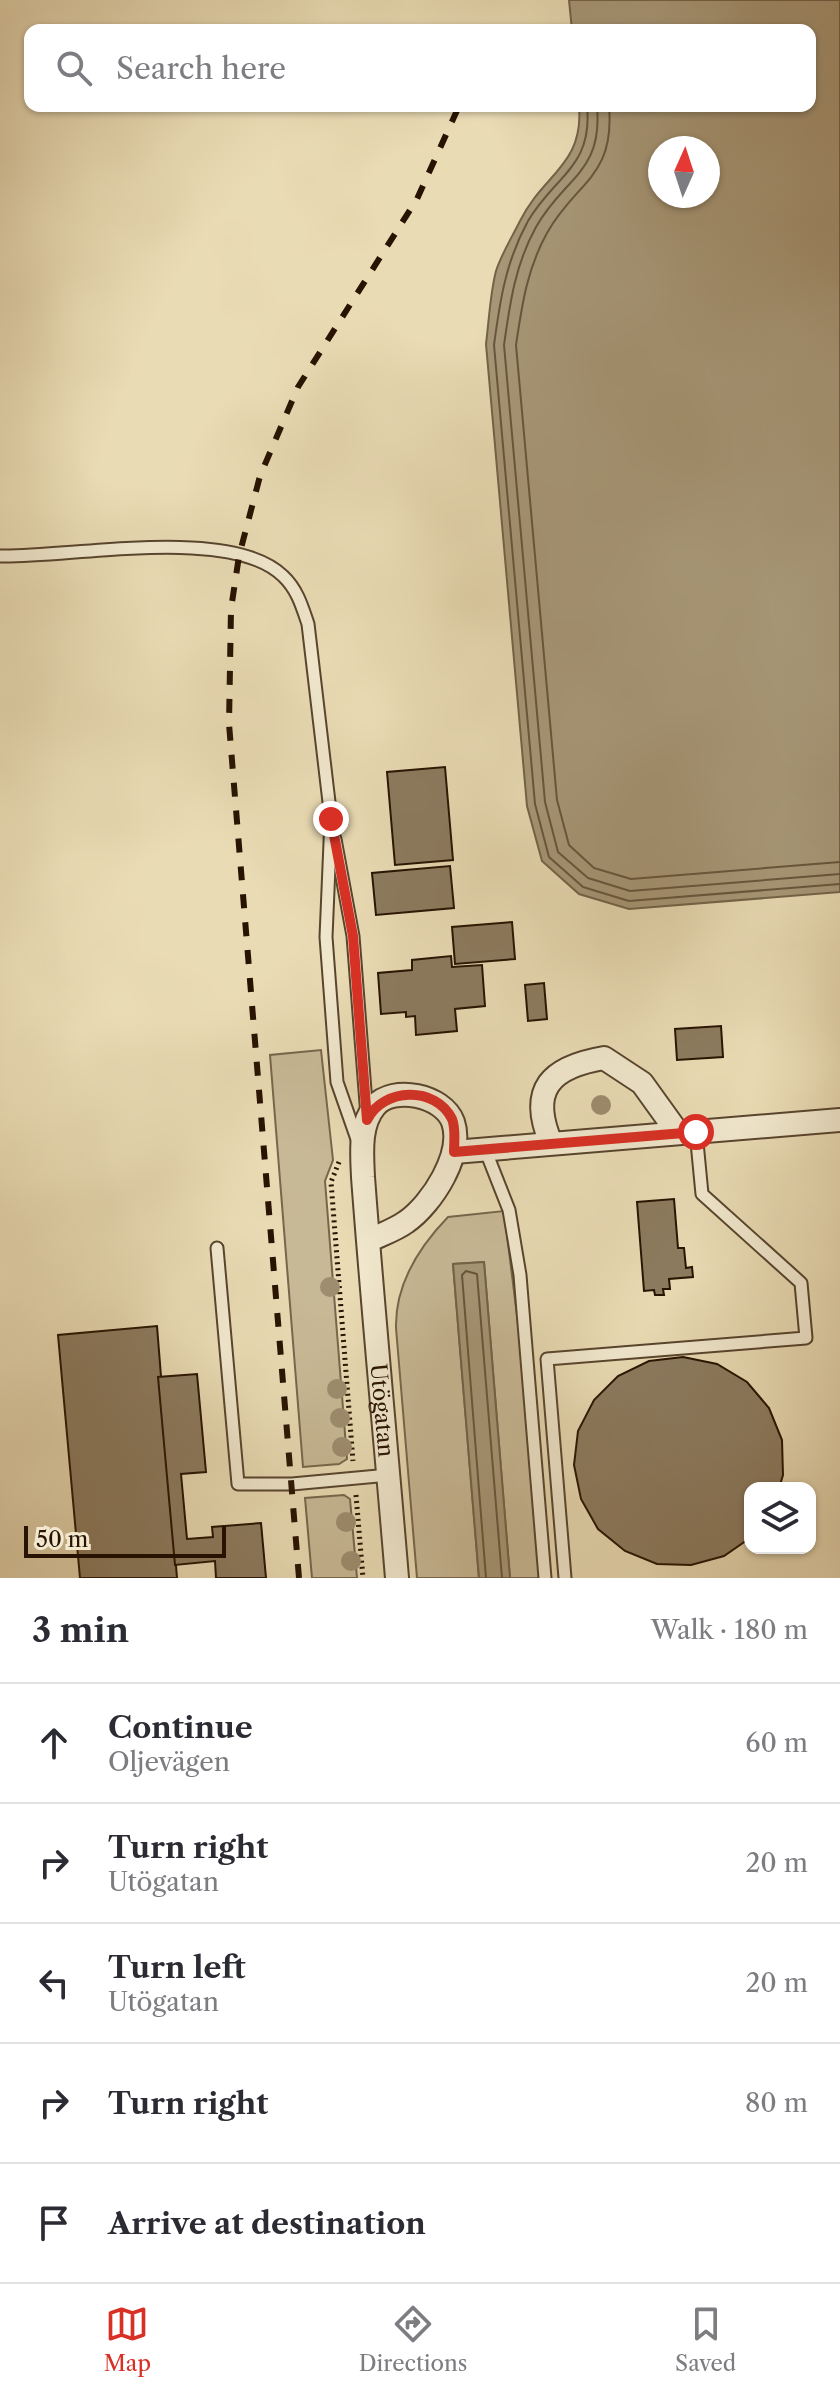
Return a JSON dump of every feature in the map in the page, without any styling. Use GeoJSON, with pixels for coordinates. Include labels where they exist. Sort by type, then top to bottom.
{"type":"FeatureCollection","features":[{"type":"Feature","properties":{"kind":"street"},"geometry":{"type":"LineString","coordinates":[[551,1143],[542,1121],[542,1100],[550,1080],[573,1063],[604,1058],[642,1083],[687,1132]]}},
{"type":"Feature","properties":{"kind":"street"},"geometry":{"type":"LineString","coordinates":[[367,1120],[381,1100],[397,1095],[426,1099],[439,1106],[453,1121],[454,1152],[424,1205],[407,1222],[368,1241]]}},
{"type":"Feature","properties":{"kind":"street","name":"Utögatan"},"geometry":{"type":"LineString","coordinates":[[367,1120],[361,1151],[397,1578]]}},
{"type":"Feature","properties":{"kind":"street"},"geometry":{"type":"LineString","coordinates":[[454,1152],[840,1120]]}},
{"type":"Feature","properties":{"kind":"lane"},"geometry":{"type":"LineString","coordinates":[[0,556],[178,547],[239,556],[265,564],[281,574],[297,593],[308,624],[331,819],[353,936],[367,1120]]}},
{"type":"Feature","properties":{"kind":"lane"},"geometry":{"type":"LineString","coordinates":[[331,819],[326,937],[337,1082],[361,1151]]}},
{"type":"Feature","properties":{"kind":"lane"},"geometry":{"type":"LineString","coordinates":[[565,1578],[547,1359],[806,1338],[801,1283],[702,1194],[687,1132]]}},
{"type":"Feature","properties":{"kind":"lane"},"geometry":{"type":"LineString","coordinates":[[485,1149],[502,1187],[519,1264],[545,1578]]}},
{"type":"Feature","properties":{"kind":"lane"},"geometry":{"type":"LineString","coordinates":[[217,1248],[238,1484],[389,1475]]}},
{"type":"Feature","properties":{"kind":"path"},"geometry":{"type":"LineString","coordinates":[[361,1151],[339,1163],[331,1182],[363,1578]]}},
{"type":"Feature","properties":{"kind":"shaded area"},"geometry":{"type":"Polygon","coordinates":[[[321,1050],[333,1160],[325,1181],[347,1459],[339,1464],[303,1467],[270,1055],[321,1050]]]}},
{"type":"Feature","properties":{"kind":"shaded area"},"geometry":{"type":"Polygon","coordinates":[[[504,1211],[524,1372],[539,1578],[510,1578],[484,1262],[453,1264],[479,1578],[417,1578],[396,1328],[400,1297],[404,1282],[419,1254],[448,1217],[504,1211]]]}},
{"type":"Feature","properties":{"kind":"shaded area"},"geometry":{"type":"Polygon","coordinates":[[[344,1495],[350,1499],[357,1578],[312,1578],[305,1498],[344,1495]]]}},
{"type":"Feature","properties":{"kind":"water"},"geometry":{"type":"Polygon","coordinates":[[[569,0],[840,0],[840,892],[629,909],[579,894],[542,861],[527,806],[486,344],[498,265],[529,205],[569,156],[575,142],[579,112],[816,112],[816,24],[571,24],[569,0]]]}},
{"type":"Feature","properties":{"kind":"water"},"geometry":{"type":"Polygon","coordinates":[[[484,1262],[510,1578],[479,1578],[453,1264],[484,1262]]]}},
{"type":"Feature","properties":{"kind":"building"},"geometry":{"type":"Polygon","coordinates":[[[445,767],[453,860],[395,865],[387,772],[445,767]]]}},
{"type":"Feature","properties":{"kind":"building"},"geometry":{"type":"Polygon","coordinates":[[[450,866],[454,908],[376,915],[372,873],[450,866]]]}},
{"type":"Feature","properties":{"kind":"building"},"geometry":{"type":"Polygon","coordinates":[[[512,922],[515,959],[455,964],[452,927],[512,922]]]}},
{"type":"Feature","properties":{"kind":"building"},"geometry":{"type":"Polygon","coordinates":[[[451,956],[452,967],[482,965],[485,1006],[455,1009],[457,1031],[416,1035],[415,1016],[406,1017],[406,1012],[381,1014],[378,973],[412,970],[412,960],[451,956]]]}},
{"type":"Feature","properties":{"kind":"building"},"geometry":{"type":"Polygon","coordinates":[[[544,983],[547,1019],[528,1021],[525,985],[544,983]]]}},
{"type":"Feature","properties":{"kind":"building"},"geometry":{"type":"Polygon","coordinates":[[[721,1026],[723,1057],[677,1060],[675,1029],[721,1026]]]}},
{"type":"Feature","properties":{"kind":"building"},"geometry":{"type":"Polygon","coordinates":[[[674,1199],[678,1248],[684,1248],[686,1268],[692,1267],[693,1277],[669,1279],[670,1289],[663,1289],[664,1295],[655,1295],[654,1290],[644,1291],[637,1202],[674,1199]]]}},
{"type":"Feature","properties":{"kind":"building"},"geometry":{"type":"Polygon","coordinates":[[[157,1326],[177,1578],[80,1578],[58,1335],[157,1326]]]}},
{"type":"Feature","properties":{"kind":"building"},"geometry":{"type":"Polygon","coordinates":[[[683,1357],[717,1364],[747,1382],[769,1408],[782,1440],[781,1482],[744,1482],[744,1542],[724,1556],[691,1565],[657,1564],[625,1551],[598,1529],[581,1499],[574,1465],[578,1431],[594,1400],[618,1376],[649,1361],[683,1357]]]}},
{"type":"Feature","properties":{"kind":"building"},"geometry":{"type":"Polygon","coordinates":[[[197,1374],[206,1472],[181,1474],[187,1539],[213,1537],[212,1527],[261,1523],[266,1578],[216,1578],[215,1561],[175,1565],[158,1377],[197,1374]]]}},
{"type":"Feature","properties":{"kind":"railway"},"geometry":{"type":"LineString","coordinates":[[299,1578],[229,724],[231,609],[239,556],[260,476],[298,387],[417,199],[456,112]]}},
{"type":"Feature","properties":{"kind":"route"},"geometry":{"type":"LineString","coordinates":[[331,819],[353,936],[367,1120],[381,1100],[397,1095],[426,1099],[439,1106],[453,1121],[454,1152],[696,1132]]}}]}
